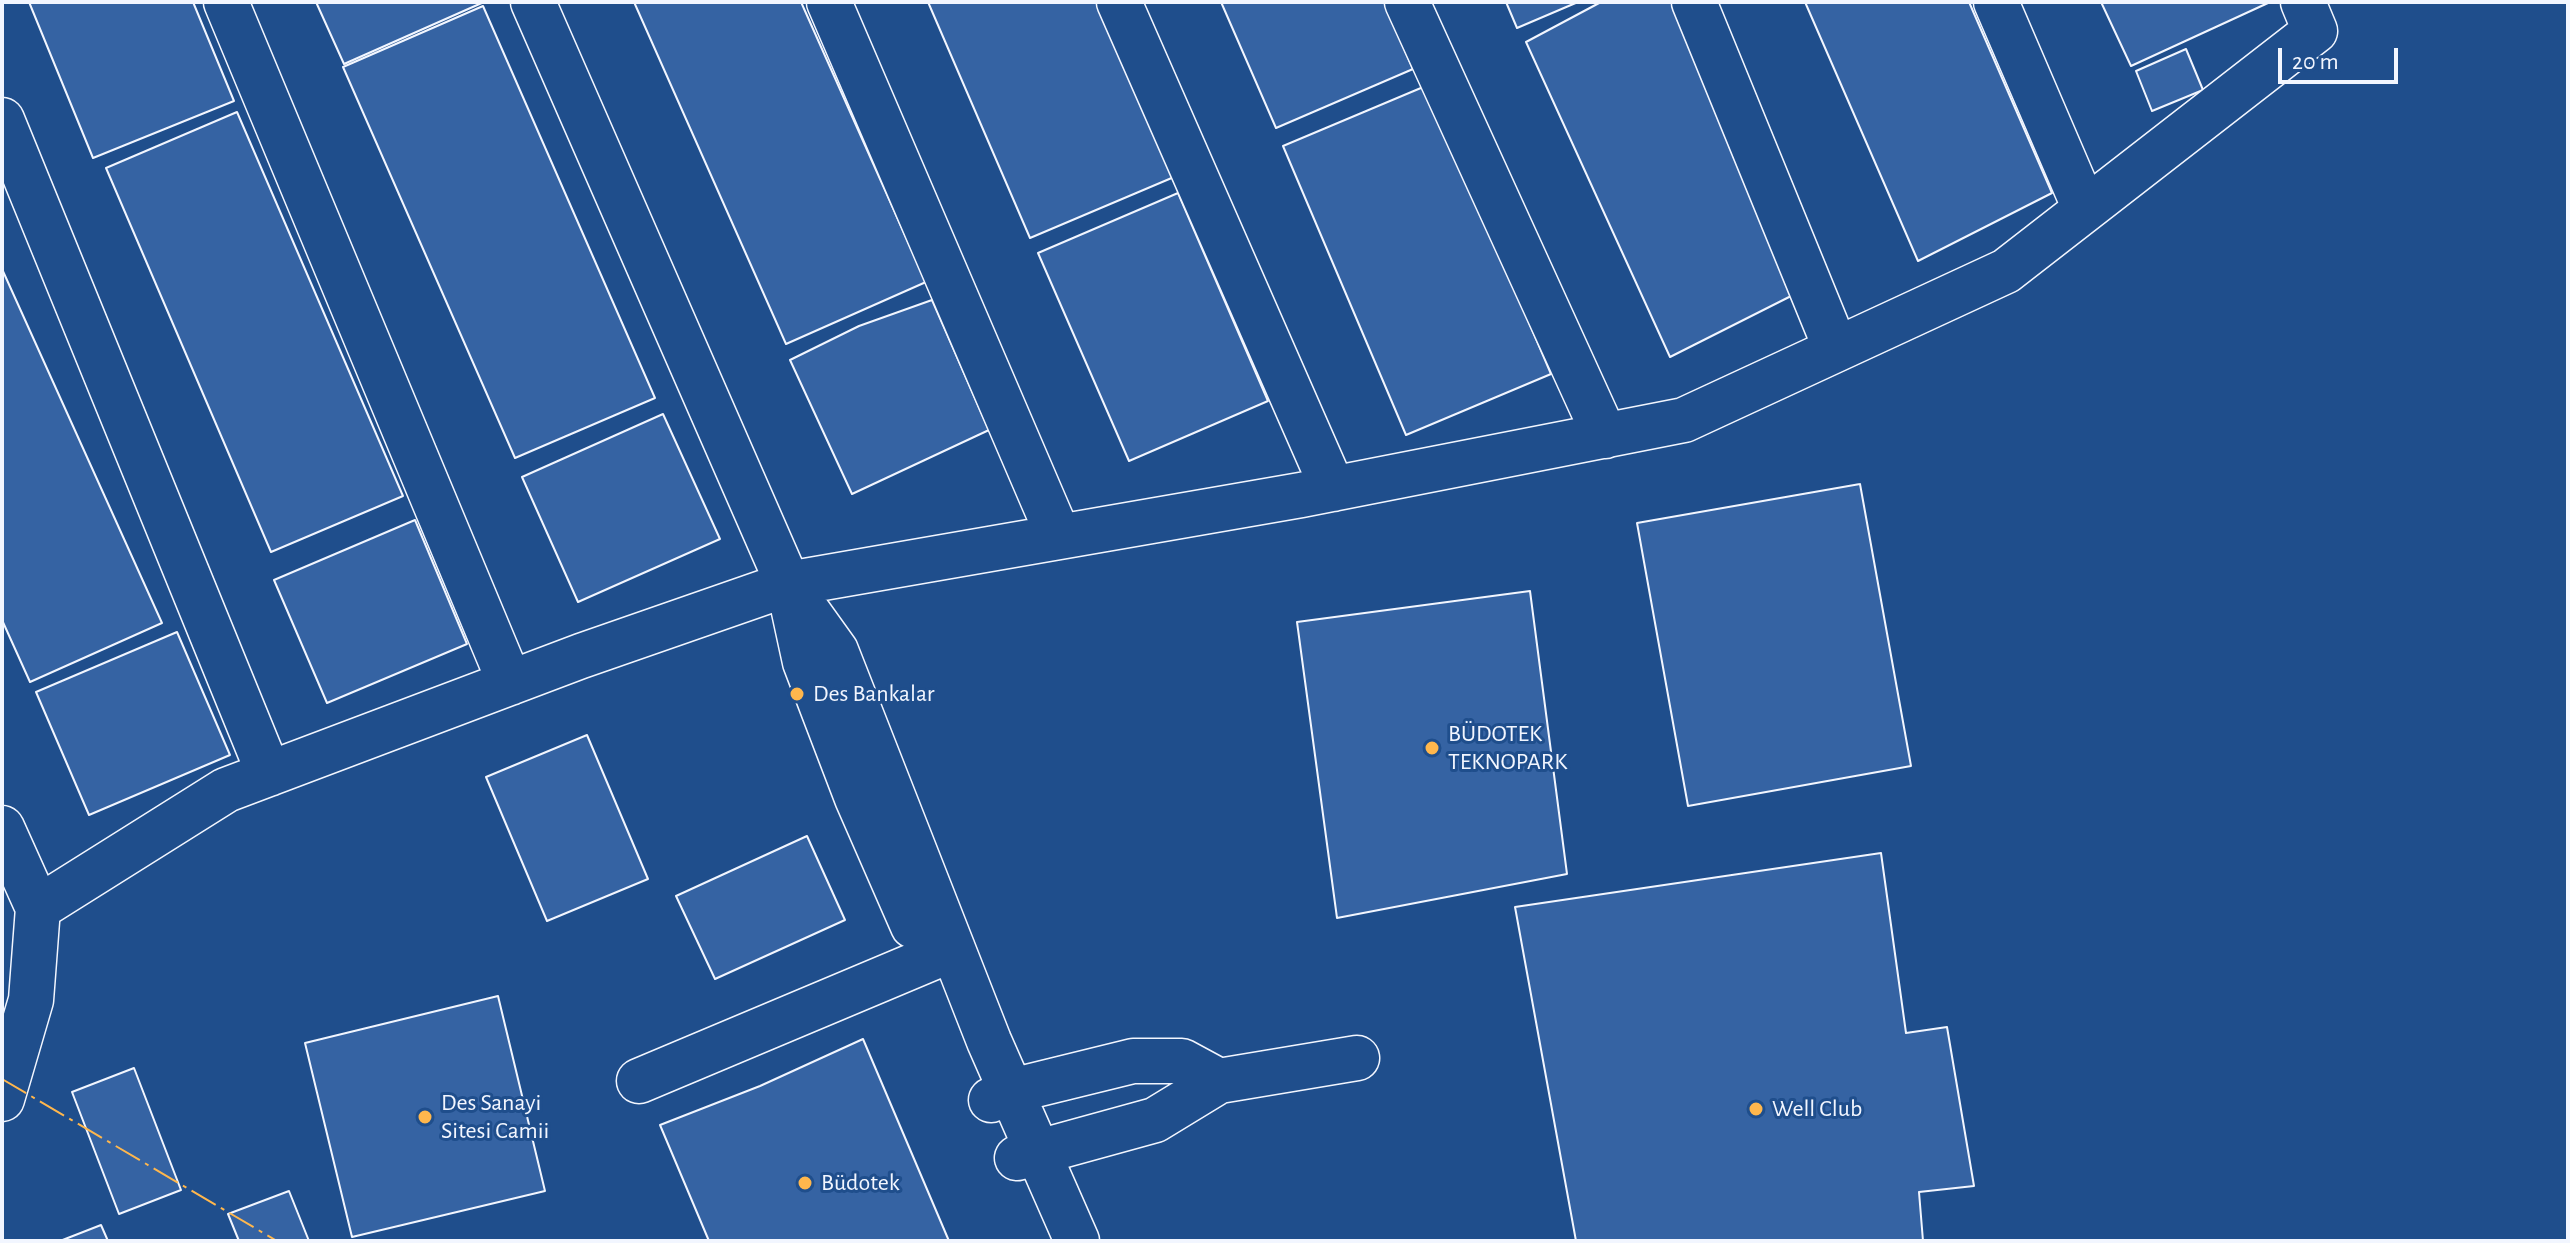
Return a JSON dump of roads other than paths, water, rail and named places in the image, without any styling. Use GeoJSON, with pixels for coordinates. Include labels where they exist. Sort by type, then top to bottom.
{"type":"FeatureCollection","features":[{"type":"Feature","properties":{"kind":"street"},"geometry":{"type":"LineString","coordinates":[[226,2],[510,683]]}},
{"type":"Feature","properties":{"kind":"street"},"geometry":{"type":"LineString","coordinates":[[533,2],[788,584],[836,651],[941,955],[1028,1155],[1077,1241]]}},
{"type":"Feature","properties":{"kind":"street"},"geometry":{"type":"LineString","coordinates":[[829,2],[1058,535]]}},
{"type":"Feature","properties":{"kind":"street"},"geometry":{"type":"LineString","coordinates":[[1119,2],[1333,489]]}},
{"type":"Feature","properties":{"kind":"street"},"geometry":{"type":"LineString","coordinates":[[1407,2],[1605,436]]}},
{"type":"Feature","properties":{"kind":"street"},"geometry":{"type":"LineString","coordinates":[[1694,2],[1836,349]]}},
{"type":"Feature","properties":{"kind":"street"},"geometry":{"type":"LineString","coordinates":[[1996,2],[2085,209]]}},
{"type":"Feature","properties":{"kind":"street"},"geometry":{"type":"LineString","coordinates":[[38,908],[226,790],[510,683],[788,584],[1333,489],[1684,420],[2006,271],[2315,31],[2303,2]]}},
{"type":"Feature","properties":{"kind":"street"},"geometry":{"type":"LineString","coordinates":[[2,120],[269,774]]}},
{"type":"Feature","properties":{"kind":"street"},"geometry":{"type":"LineString","coordinates":[[2,828],[38,908],[31,1000],[2,1099]]}},
{"type":"Feature","properties":{"kind":"street"},"geometry":{"type":"LineString","coordinates":[[639,1081],[941,955]]}},
{"type":"Feature","properties":{"kind":"street"},"geometry":{"type":"LineString","coordinates":[[2,1016],[13,984],[35,957]]}},
{"type":"Feature","properties":{"kind":"street"},"geometry":{"type":"LineString","coordinates":[[1028,1155],[1155,1120],[1219,1081],[1357,1058]]}},
{"type":"Feature","properties":{"kind":"street"},"geometry":{"type":"LineString","coordinates":[[1001,1095],[1133,1061],[1182,1061],[1219,1081]]}},
{"type":"Feature","properties":{"kind":"street"},"geometry":{"type":"LineString","coordinates":[[1028,1155],[1054,1241]]}},
{"type":"Feature","properties":{"kind":"place","name":"Des Bankalar"},"geometry":{"type":"Point","coordinates":[797,694]}},
{"type":"Feature","properties":{"kind":"place","name":"BÜDOTEK TEKNOPARK"},"geometry":{"type":"Point","coordinates":[1432,748]}},
{"type":"Feature","properties":{"kind":"place","name":"Well Club"},"geometry":{"type":"Point","coordinates":[1756,1109]}},
{"type":"Feature","properties":{"kind":"place","name":"Des Sanayi Sitesi Camii"},"geometry":{"type":"Point","coordinates":[425,1117]}},
{"type":"Feature","properties":{"kind":"place","name":"Büdotek"},"geometry":{"type":"Point","coordinates":[805,1183]}}]}
